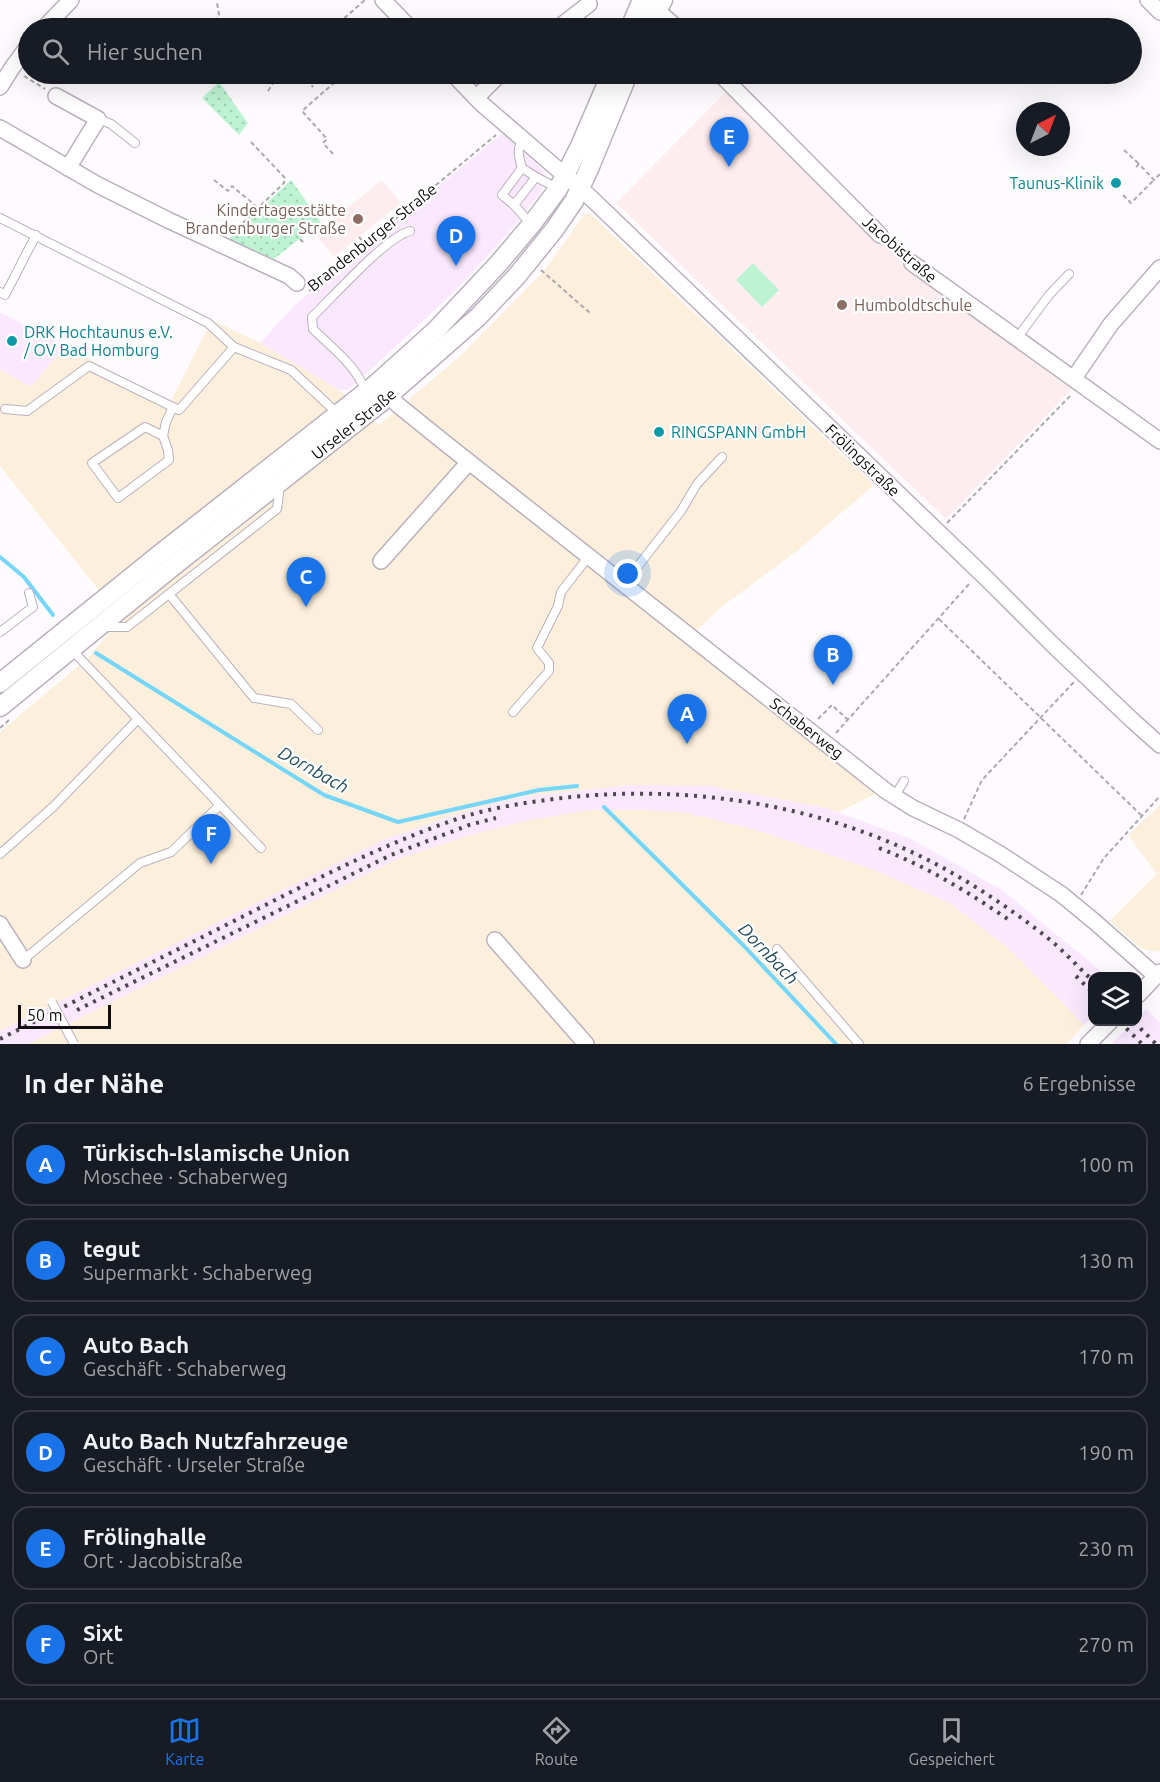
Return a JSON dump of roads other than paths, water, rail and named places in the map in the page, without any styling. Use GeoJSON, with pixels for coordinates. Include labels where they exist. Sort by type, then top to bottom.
{"type":"FeatureCollection","features":[{"type":"Feature","properties":{"kind":"street"},"geometry":{"type":"LineString","coordinates":[[54,18],[71,0]]}},
{"type":"Feature","properties":{"kind":"street"},"geometry":{"type":"LineString","coordinates":[[383,0],[400,18]]}},
{"type":"Feature","properties":{"kind":"street"},"geometry":{"type":"LineString","coordinates":[[1148,0],[1160,12]]}},
{"type":"Feature","properties":{"kind":"street"},"geometry":{"type":"LineString","coordinates":[[638,18],[652,2]]}},
{"type":"Feature","properties":{"kind":"street"},"geometry":{"type":"LineString","coordinates":[[649,18],[652,2]]}},
{"type":"Feature","properties":{"kind":"street"},"geometry":{"type":"LineString","coordinates":[[652,2],[667,18]]}},
{"type":"Feature","properties":{"kind":"street"},"geometry":{"type":"LineString","coordinates":[[571,18],[590,4]]}},
{"type":"Feature","properties":{"kind":"street"},"geometry":{"type":"LineString","coordinates":[[0,87],[18,60]]}},
{"type":"Feature","properties":{"kind":"street","name":"Frölingstraße"},"geometry":{"type":"LineString","coordinates":[[463,84],[523,139],[562,182],[581,189],[980,572],[1082,674],[1160,745]]}},
{"type":"Feature","properties":{"kind":"street"},"geometry":{"type":"LineString","coordinates":[[476,98],[490,84]]}},
{"type":"Feature","properties":{"kind":"street","name":"Urseler Straße"},"geometry":{"type":"LineString","coordinates":[[0,707],[280,483],[377,391],[461,304],[531,225],[562,182],[606,84]]}},
{"type":"Feature","properties":{"kind":"street","name":"Urseler Straße"},"geometry":{"type":"LineString","coordinates":[[0,683],[338,414],[377,391],[478,317],[516,277],[554,230],[581,189],[624,84]]}},
{"type":"Feature","properties":{"kind":"street","name":"Jacobistraße"},"geometry":{"type":"LineString","coordinates":[[730,84],[880,234]]}},
{"type":"Feature","properties":{"kind":"street"},"geometry":{"type":"LineString","coordinates":[[56,96],[98,119],[68,168]]}},
{"type":"Feature","properties":{"kind":"street","name":"Brandenburger Straße"},"geometry":{"type":"LineString","coordinates":[[0,128],[68,168],[168,220],[289,276],[297,283]]}},
{"type":"Feature","properties":{"kind":"street","name":"Jacobistraße"},"geometry":{"type":"LineString","coordinates":[[912,263],[1160,441]]}},
{"type":"Feature","properties":{"kind":"street"},"geometry":{"type":"LineString","coordinates":[[1078,381],[1111,324],[1160,268]]}},
{"type":"Feature","properties":{"kind":"street","name":"Schaberweg"},"geometry":{"type":"LineString","coordinates":[[377,391],[398,405],[894,797],[958,830],[1019,867],[1075,905],[1158,974]]}},
{"type":"Feature","properties":{"kind":"street"},"geometry":{"type":"LineString","coordinates":[[381,561],[469,462]]}},
{"type":"Feature","properties":{"kind":"street"},"geometry":{"type":"LineString","coordinates":[[0,924],[23,960]]}},
{"type":"Feature","properties":{"kind":"street"},"geometry":{"type":"LineString","coordinates":[[495,940],[586,1044]]}},
{"type":"Feature","properties":{"kind":"street"},"geometry":{"type":"LineString","coordinates":[[1142,990],[1158,974]]}},
{"type":"Feature","properties":{"kind":"street"},"geometry":{"type":"LineString","coordinates":[[1088,1044],[1106,1026]]}},
{"type":"Feature","properties":{"kind":"lane"},"geometry":{"type":"LineString","coordinates":[[98,119],[111,124],[135,143]]}},
{"type":"Feature","properties":{"kind":"lane"},"geometry":{"type":"LineString","coordinates":[[523,139],[518,150],[522,168],[536,177],[562,182]]}},
{"type":"Feature","properties":{"kind":"lane"},"geometry":{"type":"LineString","coordinates":[[522,168],[502,195],[531,225]]}},
{"type":"Feature","properties":{"kind":"lane"},"geometry":{"type":"LineString","coordinates":[[514,205],[536,177]]}},
{"type":"Feature","properties":{"kind":"lane"},"geometry":{"type":"LineString","coordinates":[[0,218],[208,323],[234,347],[291,369],[338,414]]}},
{"type":"Feature","properties":{"kind":"lane"},"geometry":{"type":"LineString","coordinates":[[377,391],[362,382],[352,368],[313,329],[312,317],[377,253],[402,233],[410,231]]}},
{"type":"Feature","properties":{"kind":"lane"},"geometry":{"type":"LineString","coordinates":[[0,292],[5,295],[36,235]]}},
{"type":"Feature","properties":{"kind":"lane"},"geometry":{"type":"LineString","coordinates":[[1017,338],[1048,295],[1069,274]]}},
{"type":"Feature","properties":{"kind":"lane"},"geometry":{"type":"LineString","coordinates":[[5,409],[27,411],[89,366],[179,410],[234,347]]}},
{"type":"Feature","properties":{"kind":"lane"},"geometry":{"type":"LineString","coordinates":[[163,436],[145,427],[92,463],[118,498],[169,460],[163,436],[173,407]]}},
{"type":"Feature","properties":{"kind":"lane"},"geometry":{"type":"LineString","coordinates":[[624,584],[681,511],[698,484],[722,457]]}},
{"type":"Feature","properties":{"kind":"lane"},"geometry":{"type":"LineString","coordinates":[[99,627],[127,627],[277,508],[280,483]]}},
{"type":"Feature","properties":{"kind":"lane"},"geometry":{"type":"LineString","coordinates":[[513,712],[549,671],[549,663],[537,648],[558,606],[561,592],[589,556]]}},
{"type":"Feature","properties":{"kind":"lane"},"geometry":{"type":"LineString","coordinates":[[0,632],[33,608],[29,593]]}},
{"type":"Feature","properties":{"kind":"lane"},"geometry":{"type":"LineString","coordinates":[[168,594],[254,698],[291,704],[318,730]]}},
{"type":"Feature","properties":{"kind":"lane"},"geometry":{"type":"LineString","coordinates":[[71,649],[261,848]]}},
{"type":"Feature","properties":{"kind":"lane"},"geometry":{"type":"LineString","coordinates":[[0,854],[54,806],[138,719]]}},
{"type":"Feature","properties":{"kind":"lane"},"geometry":{"type":"LineString","coordinates":[[894,797],[904,781]]}},
{"type":"Feature","properties":{"kind":"lane"},"geometry":{"type":"LineString","coordinates":[[23,960],[140,864],[171,852],[220,805]]}},
{"type":"Feature","properties":{"kind":"lane"},"geometry":{"type":"LineString","coordinates":[[777,949],[859,1044]]}},
{"type":"Feature","properties":{"kind":"lane"},"geometry":{"type":"LineString","coordinates":[[52,1002],[74,1044]]}},
{"type":"Feature","properties":{"kind":"waterway","name":"Dornbach"},"geometry":{"type":"LineString","coordinates":[[0,557],[24,577],[53,615]]}},
{"type":"Feature","properties":{"kind":"waterway","name":"Dornbach"},"geometry":{"type":"LineString","coordinates":[[96,653],[324,795],[398,822],[539,790],[577,786]]}},
{"type":"Feature","properties":{"kind":"waterway","name":"Dornbach"},"geometry":{"type":"LineString","coordinates":[[604,807],[743,945],[836,1044]]}},
{"type":"Feature","properties":{"kind":"railway"},"geometry":{"type":"LineString","coordinates":[[0,1039],[318,878],[431,828],[460,818],[519,804],[605,795],[657,794],[709,797],[760,804],[811,815],[860,831],[908,850],[989,895],[1050,940],[1088,976]]}},
{"type":"Feature","properties":{"kind":"railway"},"geometry":{"type":"LineString","coordinates":[[77,1010],[391,855],[469,825],[496,818]]}},
{"type":"Feature","properties":{"kind":"railway"},"geometry":{"type":"LineString","coordinates":[[879,848],[947,881],[1012,922]]}},
{"type":"Feature","properties":{"kind":"railway"},"geometry":{"type":"LineString","coordinates":[[1076,976],[1088,988]]}},
{"type":"Feature","properties":{"kind":"railway"},"geometry":{"type":"LineString","coordinates":[[1124,1026],[1142,1044]]}},
{"type":"Feature","properties":{"kind":"railway"},"geometry":{"type":"LineString","coordinates":[[1138,1026],[1156,1044]]}},
{"type":"Feature","properties":{"kind":"place","name":"Frölinghalle"},"geometry":{"type":"Point","coordinates":[729,167]}},
{"type":"Feature","properties":{"kind":"place","name":"Taunus-Klinik"},"geometry":{"type":"Point","coordinates":[1116,183]}},
{"type":"Feature","properties":{"kind":"place","name":"Kindertagesstätte Brandenburger Straße"},"geometry":{"type":"Point","coordinates":[358,219]}},
{"type":"Feature","properties":{"kind":"place","name":"Auto Bach Nutzfahrzeuge"},"geometry":{"type":"Point","coordinates":[456,266]}},
{"type":"Feature","properties":{"kind":"place","name":"Humboldtschule"},"geometry":{"type":"Point","coordinates":[842,305]}},
{"type":"Feature","properties":{"kind":"place","name":"DRK Hochtaunus e.V. / OV Bad Homburg"},"geometry":{"type":"Point","coordinates":[12,341]}},
{"type":"Feature","properties":{"kind":"place","name":"RINGSPANN GmbH"},"geometry":{"type":"Point","coordinates":[659,432]}},
{"type":"Feature","properties":{"kind":"place","name":"Auto Bach"},"geometry":{"type":"Point","coordinates":[306,607]}},
{"type":"Feature","properties":{"kind":"place","name":"tegut"},"geometry":{"type":"Point","coordinates":[833,685]}},
{"type":"Feature","properties":{"kind":"place","name":"Türkisch-Islamische Union"},"geometry":{"type":"Point","coordinates":[687,744]}},
{"type":"Feature","properties":{"kind":"place","name":"Sixt"},"geometry":{"type":"Point","coordinates":[211,864]}}]}
